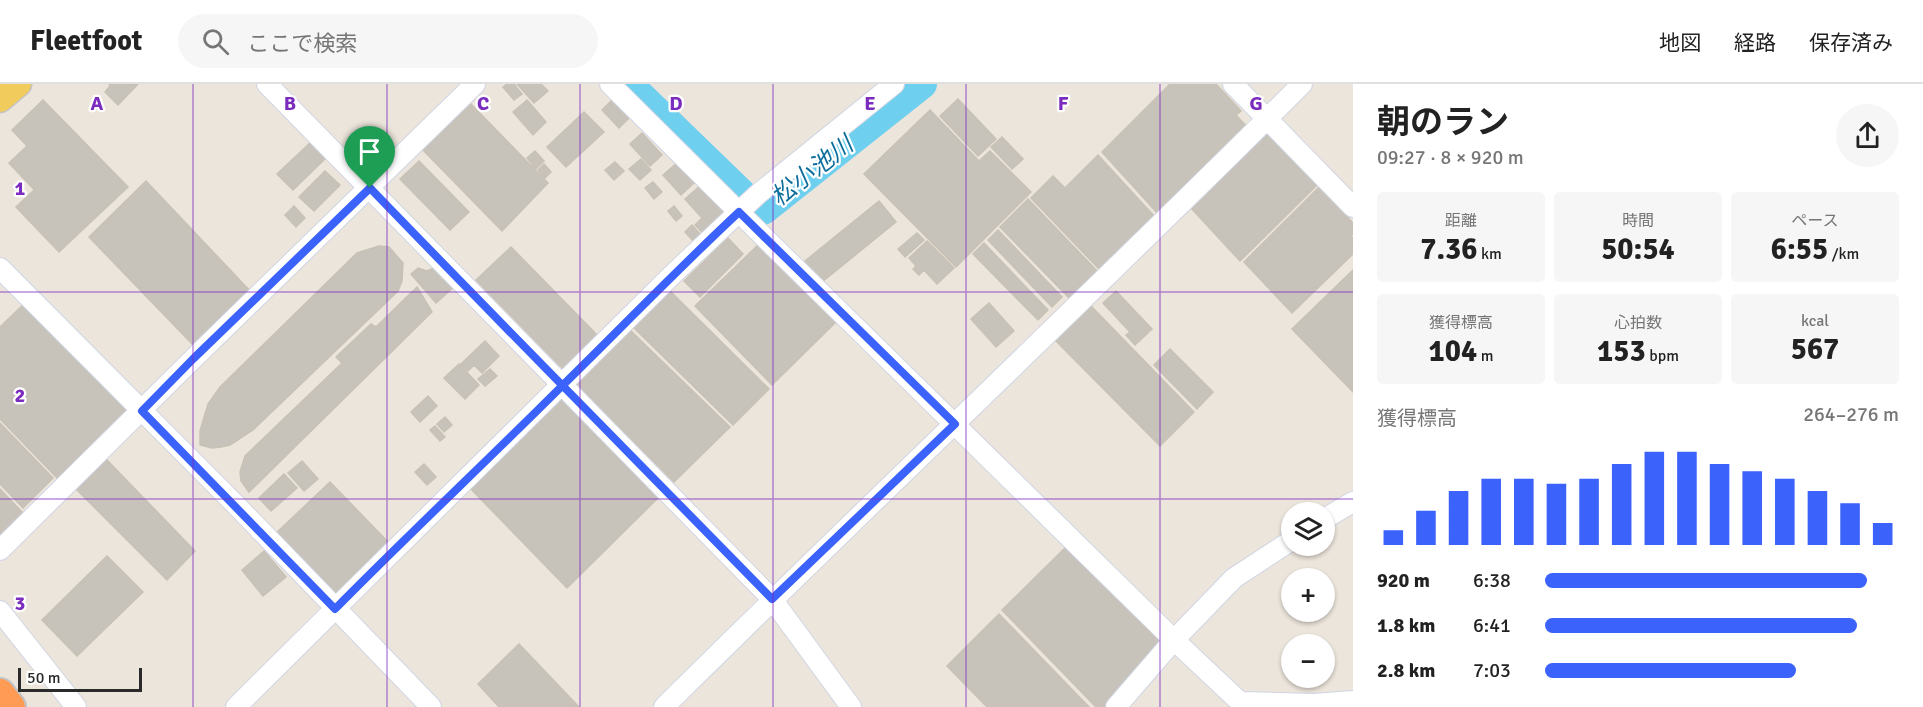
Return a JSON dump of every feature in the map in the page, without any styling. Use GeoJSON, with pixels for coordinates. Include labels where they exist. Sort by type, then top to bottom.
{"type":"FeatureCollection","features":[{"type":"Feature","properties":{"kind":"highway"},"geometry":{"type":"LineString","coordinates":[[0,693],[11,707]]}},
{"type":"Feature","properties":{"kind":"main road"},"geometry":{"type":"LineString","coordinates":[[0,100],[19,84]]}},
{"type":"Feature","properties":{"kind":"street"},"geometry":{"type":"LineString","coordinates":[[267,84],[772,599],[851,707]]}},
{"type":"Feature","properties":{"kind":"street"},"geometry":{"type":"LineString","coordinates":[[0,550],[475,84]]}},
{"type":"Feature","properties":{"kind":"street"},"geometry":{"type":"LineString","coordinates":[[610,84],[747,205],[955,424],[1174,640],[1244,705],[1353,701]]}},
{"type":"Feature","properties":{"kind":"street"},"geometry":{"type":"LineString","coordinates":[[236,707],[671,276],[747,205],[894,84]]}},
{"type":"Feature","properties":{"kind":"street"},"geometry":{"type":"LineString","coordinates":[[1233,84],[1353,207]]}},
{"type":"Feature","properties":{"kind":"street"},"geometry":{"type":"LineString","coordinates":[[664,707],[772,599],[955,424],[1302,84]]}},
{"type":"Feature","properties":{"kind":"street"},"geometry":{"type":"LineString","coordinates":[[0,268],[431,707]]}},
{"type":"Feature","properties":{"kind":"street"},"geometry":{"type":"LineString","coordinates":[[1335,513],[1353,502]]}},
{"type":"Feature","properties":{"kind":"street"},"geometry":{"type":"LineString","coordinates":[[1116,707],[1174,640],[1234,579],[1281,547]]}},
{"type":"Feature","properties":{"kind":"street"},"geometry":{"type":"LineString","coordinates":[[0,611],[76,707]]}},
{"type":"Feature","properties":{"kind":"building"},"geometry":{"type":"Polygon","coordinates":[[[109,84],[138,84],[118,105],[105,92],[109,84]]]}},
{"type":"Feature","properties":{"kind":"building"},"geometry":{"type":"Polygon","coordinates":[[[507,84],[514,84],[522,94],[514,100],[503,87],[507,84]]]}},
{"type":"Feature","properties":{"kind":"building"},"geometry":{"type":"Polygon","coordinates":[[[517,84],[541,84],[548,91],[534,103],[517,84]]]}},
{"type":"Feature","properties":{"kind":"building"},"geometry":{"type":"Polygon","coordinates":[[[1170,84],[1216,84],[1241,111],[1236,115],[1249,129],[1159,215],[1102,152],[1170,84]]]}},
{"type":"Feature","properties":{"kind":"building"},"geometry":{"type":"Polygon","coordinates":[[[614,98],[631,116],[619,128],[602,110],[614,98]]]}},
{"type":"Feature","properties":{"kind":"building"},"geometry":{"type":"Polygon","coordinates":[[[958,99],[996,139],[978,156],[940,116],[958,99]]]}},
{"type":"Feature","properties":{"kind":"building"},"geometry":{"type":"Polygon","coordinates":[[[43,100],[128,187],[77,235],[9,163],[27,146],[12,130],[43,100]]]}},
{"type":"Feature","properties":{"kind":"building"},"geometry":{"type":"Polygon","coordinates":[[[527,100],[546,122],[533,135],[513,112],[527,100]]]}},
{"type":"Feature","properties":{"kind":"building"},"geometry":{"type":"Polygon","coordinates":[[[469,102],[548,183],[502,231],[422,149],[469,102]]]}},
{"type":"Feature","properties":{"kind":"building"},"geometry":{"type":"Polygon","coordinates":[[[930,110],[979,161],[990,151],[1031,192],[956,267],[864,174],[930,110]]]}},
{"type":"Feature","properties":{"kind":"building"},"geometry":{"type":"Polygon","coordinates":[[[584,112],[604,132],[566,167],[547,147],[584,112]]]}},
{"type":"Feature","properties":{"kind":"building"},"geometry":{"type":"Polygon","coordinates":[[[642,133],[662,155],[650,166],[630,144],[642,133]]]}},
{"type":"Feature","properties":{"kind":"building"},"geometry":{"type":"Polygon","coordinates":[[[1264,135],[1269,135],[1317,185],[1240,261],[1191,208],[1264,135]]]}},
{"type":"Feature","properties":{"kind":"building"},"geometry":{"type":"Polygon","coordinates":[[[1002,137],[1023,159],[1012,169],[991,147],[1002,137]]]}},
{"type":"Feature","properties":{"kind":"building"},"geometry":{"type":"Polygon","coordinates":[[[312,141],[327,157],[293,190],[277,174],[312,141]]]}},
{"type":"Feature","properties":{"kind":"building"},"geometry":{"type":"Polygon","coordinates":[[[535,151],[544,161],[536,169],[527,158],[535,151]]]}},
{"type":"Feature","properties":{"kind":"building"},"geometry":{"type":"Polygon","coordinates":[[[1098,155],[1155,217],[1100,270],[1031,198],[1053,176],[1065,188],[1098,155]]]}},
{"type":"Feature","properties":{"kind":"building"},"geometry":{"type":"Polygon","coordinates":[[[641,159],[651,170],[640,180],[629,169],[641,159]]]}},
{"type":"Feature","properties":{"kind":"building"},"geometry":{"type":"Polygon","coordinates":[[[419,161],[469,212],[450,230],[400,179],[419,161]]]}},
{"type":"Feature","properties":{"kind":"building"},"geometry":{"type":"Polygon","coordinates":[[[615,162],[624,171],[614,180],[605,170],[615,162]]]}},
{"type":"Feature","properties":{"kind":"building"},"geometry":{"type":"Polygon","coordinates":[[[678,162],[695,182],[681,195],[663,175],[678,162]]]}},
{"type":"Feature","properties":{"kind":"building"},"geometry":{"type":"Polygon","coordinates":[[[544,164],[551,172],[545,178],[538,170],[544,164]]]}},
{"type":"Feature","properties":{"kind":"building"},"geometry":{"type":"Polygon","coordinates":[[[325,171],[340,185],[314,211],[299,197],[325,171]]]}},
{"type":"Feature","properties":{"kind":"building"},"geometry":{"type":"Polygon","coordinates":[[[146,181],[252,293],[195,347],[89,237],[146,181]]]}},
{"type":"Feature","properties":{"kind":"building"},"geometry":{"type":"Polygon","coordinates":[[[653,182],[662,192],[654,199],[645,188],[653,182]]]}},
{"type":"Feature","properties":{"kind":"building"},"geometry":{"type":"Polygon","coordinates":[[[702,184],[728,213],[704,234],[695,225],[702,218],[685,199],[702,184]]]}},
{"type":"Feature","properties":{"kind":"building"},"geometry":{"type":"Polygon","coordinates":[[[1319,187],[1353,223],[1351,236],[1353,254],[1292,313],[1244,262],[1319,187]]]}},
{"type":"Feature","properties":{"kind":"building"},"geometry":{"type":"Polygon","coordinates":[[[34,190],[77,235],[59,252],[16,207],[34,190]]]}},
{"type":"Feature","properties":{"kind":"building"},"geometry":{"type":"Polygon","coordinates":[[[1028,199],[1098,272],[1070,299],[1000,227],[1028,199]]]}},
{"type":"Feature","properties":{"kind":"building"},"geometry":{"type":"Polygon","coordinates":[[[879,201],[896,222],[822,282],[805,261],[879,201]]]}},
{"type":"Feature","properties":{"kind":"building"},"geometry":{"type":"Polygon","coordinates":[[[294,206],[305,218],[296,227],[285,215],[294,206]]]}},
{"type":"Feature","properties":{"kind":"building"},"geometry":{"type":"Polygon","coordinates":[[[674,206],[682,216],[676,221],[668,211],[674,206]]]}},
{"type":"Feature","properties":{"kind":"building"},"geometry":{"type":"Polygon","coordinates":[[[692,225],[702,236],[695,243],[685,232],[692,225]]]}},
{"type":"Feature","properties":{"kind":"building"},"geometry":{"type":"Polygon","coordinates":[[[998,230],[1062,297],[1052,307],[988,240],[998,230]]]}},
{"type":"Feature","properties":{"kind":"building"},"geometry":{"type":"Polygon","coordinates":[[[917,233],[924,240],[905,257],[898,249],[917,233]]]}},
{"type":"Feature","properties":{"kind":"building"},"geometry":{"type":"Polygon","coordinates":[[[728,238],[743,254],[700,297],[684,281],[728,238]]]}},
{"type":"Feature","properties":{"kind":"building"},"geometry":{"type":"Polygon","coordinates":[[[927,241],[954,268],[937,284],[924,270],[919,275],[913,269],[916,266],[909,258],[927,241]]]}},
{"type":"Feature","properties":{"kind":"building"},"geometry":{"type":"Polygon","coordinates":[[[760,243],[838,320],[772,385],[695,306],[760,243]]]}},
{"type":"Feature","properties":{"kind":"building"},"geometry":{"type":"Polygon","coordinates":[[[984,243],[1048,310],[1038,320],[973,254],[984,243]]]}},
{"type":"Feature","properties":{"kind":"building"},"geometry":{"type":"Polygon","coordinates":[[[379,246],[389,247],[403,263],[402,281],[398,291],[253,430],[230,445],[212,448],[200,445],[200,431],[208,404],[220,387],[357,253],[379,246]]]}},
{"type":"Feature","properties":{"kind":"building"},"geometry":{"type":"Polygon","coordinates":[[[511,247],[599,337],[563,369],[476,280],[511,247]]]}},
{"type":"Feature","properties":{"kind":"building"},"geometry":{"type":"Polygon","coordinates":[[[436,267],[454,287],[436,303],[411,274],[418,268],[427,271],[436,267]]]}},
{"type":"Feature","properties":{"kind":"building"},"geometry":{"type":"Polygon","coordinates":[[[1353,270],[1353,392],[1292,329],[1353,270]]]}},
{"type":"Feature","properties":{"kind":"building"},"geometry":{"type":"Polygon","coordinates":[[[417,287],[432,312],[249,492],[241,481],[240,472],[245,456],[342,363],[336,357],[371,324],[376,327],[417,287]]]}},
{"type":"Feature","properties":{"kind":"building"},"geometry":{"type":"Polygon","coordinates":[[[670,291],[769,389],[733,425],[634,328],[670,291]]]}},
{"type":"Feature","properties":{"kind":"building"},"geometry":{"type":"Polygon","coordinates":[[[1116,291],[1152,329],[1135,345],[1126,335],[1130,332],[1103,303],[1116,291]]]}},
{"type":"Feature","properties":{"kind":"building"},"geometry":{"type":"Polygon","coordinates":[[[26,302],[129,407],[57,478],[0,419],[0,327],[26,302]]]}},
{"type":"Feature","properties":{"kind":"building"},"geometry":{"type":"Polygon","coordinates":[[[989,303],[1014,331],[996,347],[971,319],[989,303]]]}},
{"type":"Feature","properties":{"kind":"building"},"geometry":{"type":"Polygon","coordinates":[[[1091,306],[1194,412],[1160,446],[1055,340],[1091,306]]]}},
{"type":"Feature","properties":{"kind":"building"},"geometry":{"type":"Polygon","coordinates":[[[631,331],[730,427],[674,482],[577,385],[631,331]]]}},
{"type":"Feature","properties":{"kind":"building"},"geometry":{"type":"Polygon","coordinates":[[[485,341],[499,356],[482,373],[474,365],[468,371],[461,364],[485,341]]]}},
{"type":"Feature","properties":{"kind":"building"},"geometry":{"type":"Polygon","coordinates":[[[1170,349],[1213,392],[1197,409],[1154,365],[1170,349]]]}},
{"type":"Feature","properties":{"kind":"building"},"geometry":{"type":"Polygon","coordinates":[[[459,364],[479,385],[465,399],[444,378],[459,364]]]}},
{"type":"Feature","properties":{"kind":"building"},"geometry":{"type":"Polygon","coordinates":[[[490,369],[497,376],[485,386],[478,379],[490,369]]]}},
{"type":"Feature","properties":{"kind":"building"},"geometry":{"type":"Polygon","coordinates":[[[428,396],[437,406],[420,422],[411,412],[428,396]]]}},
{"type":"Feature","properties":{"kind":"building"},"geometry":{"type":"Polygon","coordinates":[[[562,397],[660,496],[567,588],[469,487],[562,397]]]}},
{"type":"Feature","properties":{"kind":"building"},"geometry":{"type":"Polygon","coordinates":[[[445,417],[452,425],[444,432],[437,424],[445,417]]]}},
{"type":"Feature","properties":{"kind":"building"},"geometry":{"type":"Polygon","coordinates":[[[0,423],[53,478],[23,508],[0,484],[0,423]]]}},
{"type":"Feature","properties":{"kind":"building"},"geometry":{"type":"Polygon","coordinates":[[[435,426],[445,437],[440,441],[430,430],[435,426]]]}},
{"type":"Feature","properties":{"kind":"building"},"geometry":{"type":"Polygon","coordinates":[[[106,459],[195,551],[167,580],[76,489],[106,459]]]}},
{"type":"Feature","properties":{"kind":"building"},"geometry":{"type":"Polygon","coordinates":[[[302,461],[318,479],[304,491],[288,473],[302,461]]]}},
{"type":"Feature","properties":{"kind":"building"},"geometry":{"type":"Polygon","coordinates":[[[424,464],[436,477],[427,485],[415,472],[424,464]]]}},
{"type":"Feature","properties":{"kind":"building"},"geometry":{"type":"Polygon","coordinates":[[[284,474],[297,488],[271,511],[259,498],[284,474]]]}},
{"type":"Feature","properties":{"kind":"building"},"geometry":{"type":"Polygon","coordinates":[[[330,482],[389,543],[332,599],[273,536],[330,482]]]}},
{"type":"Feature","properties":{"kind":"building"},"geometry":{"type":"Polygon","coordinates":[[[0,489],[23,513],[0,535],[0,489]]]}},
{"type":"Feature","properties":{"kind":"building"},"geometry":{"type":"Polygon","coordinates":[[[1068,545],[1163,639],[1104,707],[1096,707],[1002,610],[1068,545]]]}},
{"type":"Feature","properties":{"kind":"building"},"geometry":{"type":"Polygon","coordinates":[[[264,551],[286,577],[263,596],[242,570],[264,551]]]}},
{"type":"Feature","properties":{"kind":"building"},"geometry":{"type":"Polygon","coordinates":[[[107,556],[143,592],[77,656],[42,620],[107,556]]]}},
{"type":"Feature","properties":{"kind":"building"},"geometry":{"type":"Polygon","coordinates":[[[999,614],[1089,707],[987,707],[947,666],[999,614]]]}},
{"type":"Feature","properties":{"kind":"building"},"geometry":{"type":"Polygon","coordinates":[[[519,644],[579,707],[499,707],[478,684],[519,644]]]}},
{"type":"Feature","properties":{"kind":"waterway","name":"松小池川"},"geometry":{"type":"LineString","coordinates":[[628,84],[756,208],[763,210],[922,84]]}},
{"type":"Feature","properties":{"kind":"route"},"geometry":{"type":"LineString","coordinates":[[370,188],[142,411],[335,609],[563,385],[671,276],[739,212],[955,424],[772,599],[563,385],[465,287],[370,188]]}}]}
